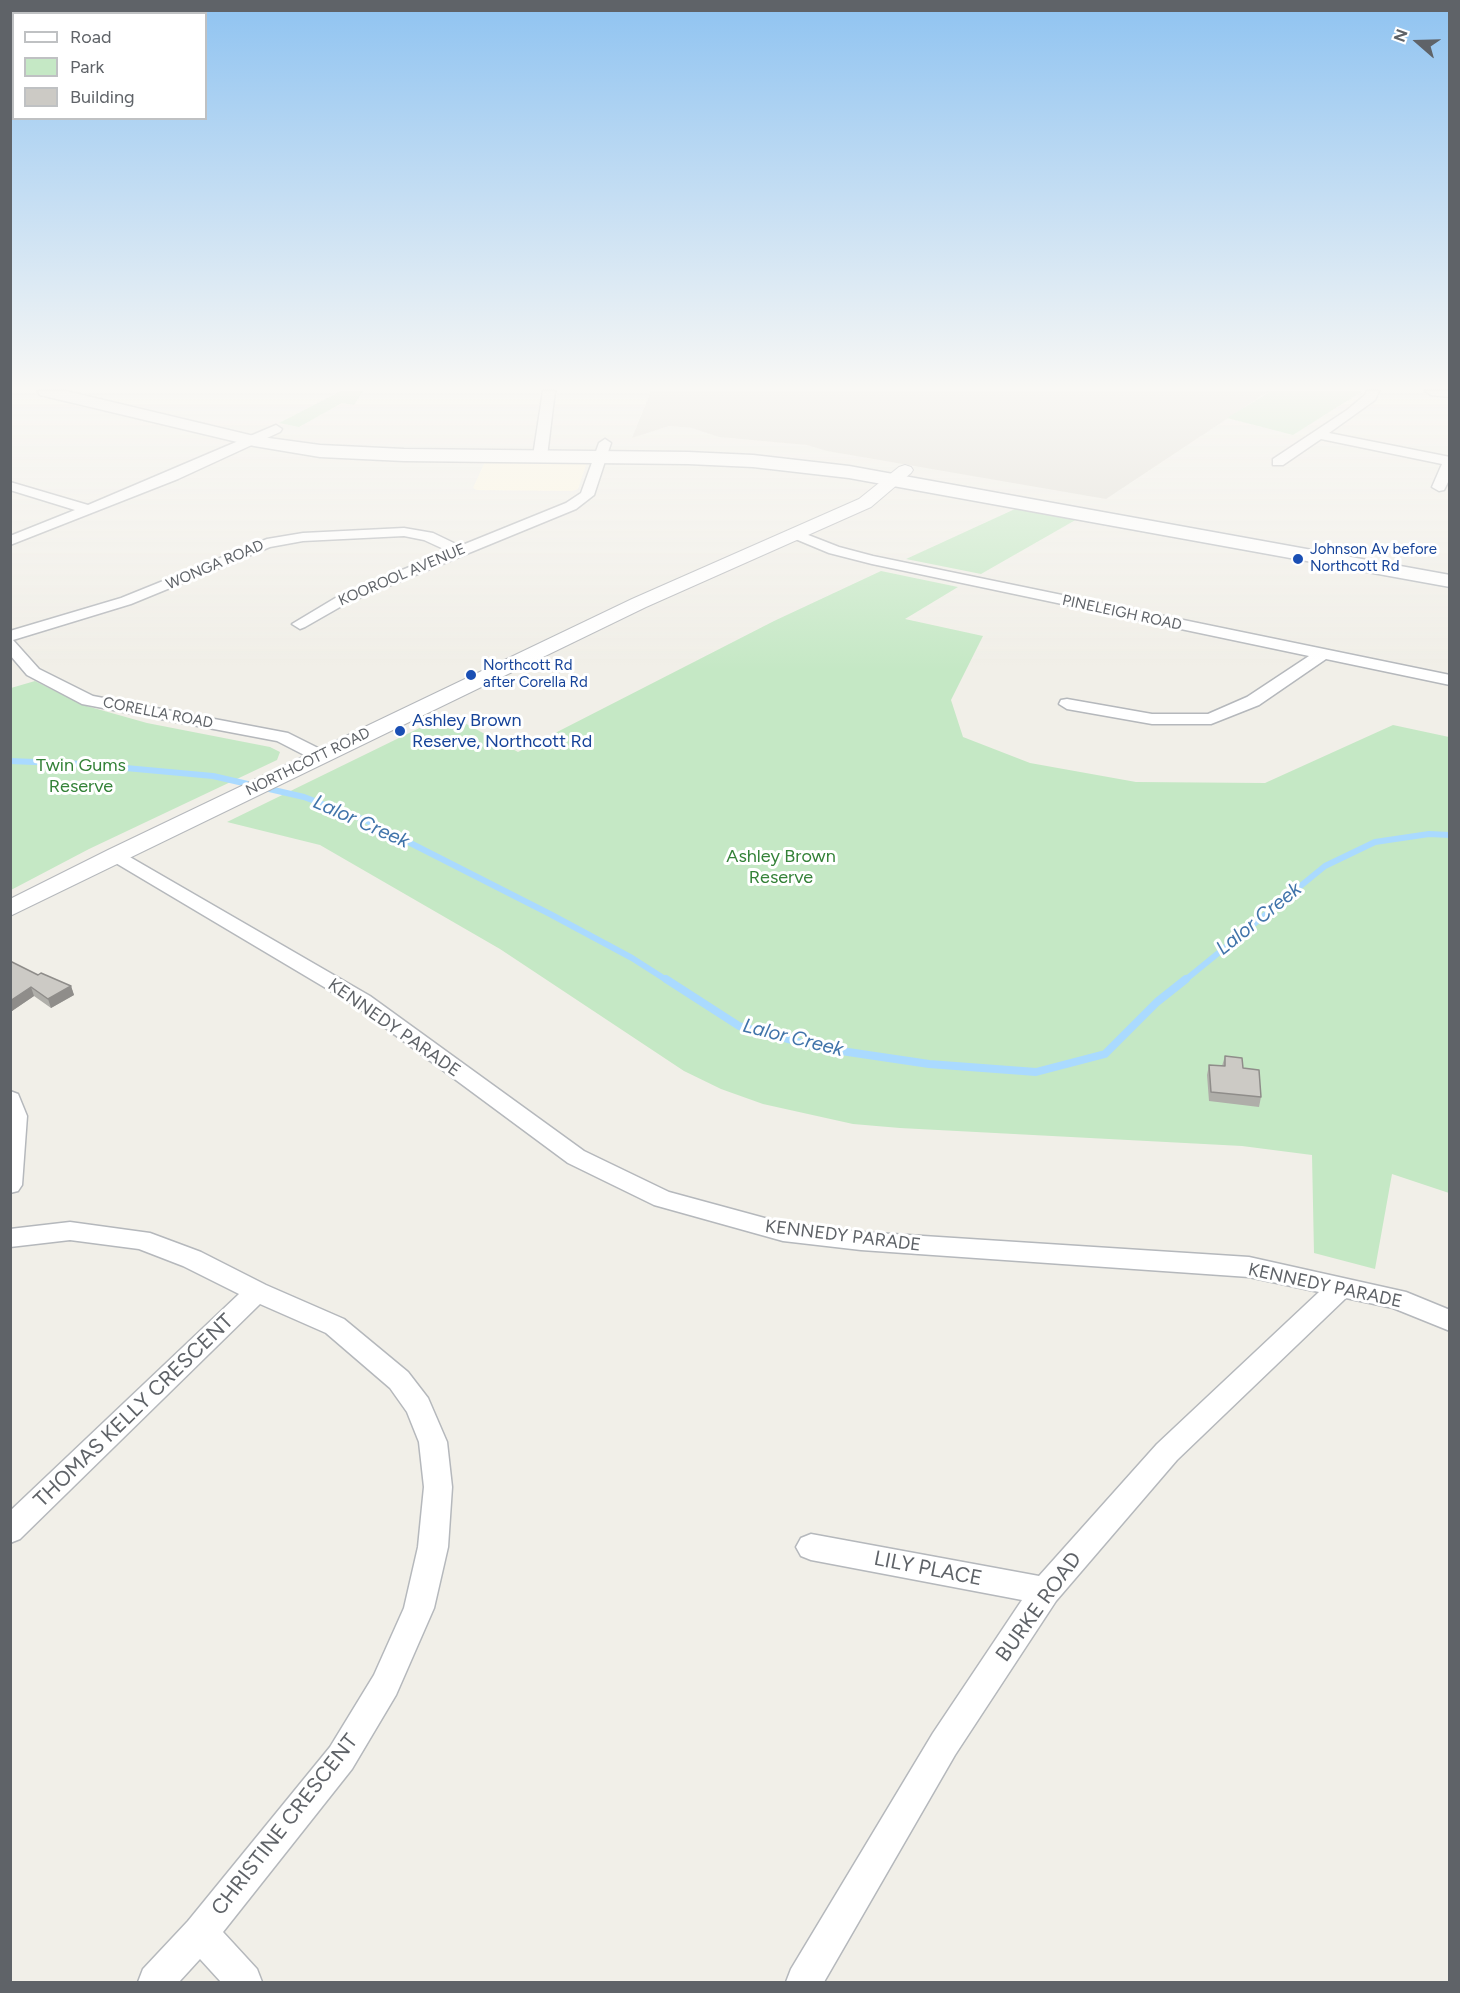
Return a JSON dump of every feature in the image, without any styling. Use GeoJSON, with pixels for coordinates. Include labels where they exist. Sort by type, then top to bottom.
{"type":"FeatureCollection","features":[{"type":"Feature","properties":{"kind":"main road"},"geometry":{"type":"LineString","coordinates":[[947,484],[1449,581]]}},
{"type":"Feature","properties":{"kind":"main road"},"geometry":{"type":"LineString","coordinates":[[953,484],[1449,570]]}},
{"type":"Feature","properties":{"kind":"street"},"geometry":{"type":"LineString","coordinates":[[10,541],[152,484]]}},
{"type":"Feature","properties":{"kind":"street","name":"KOOROOL AVENUE"},"geometry":{"type":"LineString","coordinates":[[300,624],[342,600],[571,506],[587,495],[591,484]]}},
{"type":"Feature","properties":{"kind":"street","name":"NORTHCOTT ROAD"},"geometry":{"type":"LineString","coordinates":[[10,909],[116,855],[639,603],[798,535],[837,514],[865,503],[881,484]]}},
{"type":"Feature","properties":{"kind":"street"},"geometry":{"type":"LineString","coordinates":[[10,486],[90,510]]}},
{"type":"Feature","properties":{"kind":"street","name":"WONGA ROAD"},"geometry":{"type":"LineString","coordinates":[[10,636],[135,598],[267,543],[303,537],[404,532],[428,536],[458,551]]}},
{"type":"Feature","properties":{"kind":"street","name":"PINELEIGH ROAD"},"geometry":{"type":"LineString","coordinates":[[798,535],[872,560],[1449,680]]}},
{"type":"Feature","properties":{"kind":"street","name":"CORELLA ROAD"},"geometry":{"type":"LineString","coordinates":[[10,644],[33,672],[88,700],[282,737],[320,756]]}},
{"type":"Feature","properties":{"kind":"street"},"geometry":{"type":"LineString","coordinates":[[1067,704],[1152,719],[1178,721],[1211,719],[1253,701],[1321,655]]}},
{"type":"Feature","properties":{"kind":"street","name":"KENNEDY PARADE"},"geometry":{"type":"LineString","coordinates":[[116,855],[363,1001],[576,1157],[618,1180],[662,1199],[783,1232],[861,1241],[1249,1268],[1397,1299],[1449,1321]]}},
{"type":"Feature","properties":{"kind":"street"},"geometry":{"type":"LineString","coordinates":[[10,1099],[16,1116],[10,1185]]}},
{"type":"Feature","properties":{"kind":"street","name":"CHRISTINE CRESCENT"},"geometry":{"type":"LineString","coordinates":[[10,1238],[69,1230],[141,1239],[192,1259],[256,1292],[335,1326],[399,1380],[418,1406],[433,1442],[438,1487],[433,1547],[419,1608],[386,1685],[342,1758],[200,1933],[156,1983]]}},
{"type":"Feature","properties":{"kind":"street","name":"BURKE ROAD"},"geometry":{"type":"LineString","coordinates":[[804,1983],[944,1744],[1045,1592],[1167,1452],[1342,1286]]}},
{"type":"Feature","properties":{"kind":"street","name":"THOMAS KELLY CRESCENT"},"geometry":{"type":"LineString","coordinates":[[10,1530],[256,1292]]}},
{"type":"Feature","properties":{"kind":"street","name":"LILY PLACE"},"geometry":{"type":"LineString","coordinates":[[810,1547],[1045,1592]]}},
{"type":"Feature","properties":{"kind":"street"},"geometry":{"type":"LineString","coordinates":[[200,1933],[244,1983]]}},
{"type":"Feature","properties":{"kind":"shaded area"},"geometry":{"type":"Polygon","coordinates":[[[475,484],[580,484],[578,489],[572,491],[477,490],[473,488],[475,484]]]}},
{"type":"Feature","properties":{"kind":"shaded area"},"geometry":{"type":"Polygon","coordinates":[[[1019,484],[1129,484],[1106,499],[1019,484]]]}},
{"type":"Feature","properties":{"kind":"green space"},"geometry":{"type":"Polygon","coordinates":[[[1015,509],[1079,518],[981,574],[906,559],[1015,509]]]}},
{"type":"Feature","properties":{"kind":"green space","name":"Ashley Brown Reserve"},"geometry":{"type":"Polygon","coordinates":[[[881,571],[958,587],[905,619],[983,636],[951,700],[963,737],[1030,763],[1136,782],[1265,783],[1393,725],[1449,737],[1449,1193],[1392,1174],[1375,1269],[1314,1253],[1312,1155],[1242,1146],[853,1124],[763,1104],[721,1089],[684,1071],[500,949],[320,845],[227,822],[448,714],[518,752],[774,621],[881,571]]]}},
{"type":"Feature","properties":{"kind":"green space","name":"Twin Gums Reserve"},"geometry":{"type":"Polygon","coordinates":[[[35,681],[83,705],[147,723],[270,747],[280,752],[277,760],[89,849],[11,890],[11,688],[35,681]]]}},
{"type":"Feature","properties":{"kind":"building"},"geometry":{"type":"Polygon","coordinates":[[[10,961],[38,975],[41,973],[71,986],[48,999],[31,987],[10,1001],[10,961]]]}},
{"type":"Feature","properties":{"kind":"building"},"geometry":{"type":"Polygon","coordinates":[[[1225,1056],[1242,1058],[1243,1068],[1259,1070],[1261,1097],[1211,1092],[1209,1065],[1225,1066],[1225,1056]]]}},
{"type":"Feature","properties":{"kind":"waterway","name":"Lalor Creek"},"geometry":{"type":"LineString","coordinates":[[10,761],[82,764],[213,776],[304,797],[365,820],[550,914],[632,958],[668,981]]}},
{"type":"Feature","properties":{"kind":"waterway","name":"Lalor Creek"},"geometry":{"type":"LineString","coordinates":[[1184,981],[1325,866],[1375,842],[1429,834],[1450,835]]}},
{"type":"Feature","properties":{"kind":"waterway","name":"Lalor Creek"},"geometry":{"type":"LineString","coordinates":[[666,979],[739,1026],[821,1048],[929,1064],[1036,1072],[1105,1054],[1157,1002],[1186,979]]}},
{"type":"Feature","properties":{"kind":"place","name":"Johnson Av before Northcott Rd"},"geometry":{"type":"Point","coordinates":[1298,559]}},
{"type":"Feature","properties":{"kind":"place","name":"Northcott Rd after Corella Rd"},"geometry":{"type":"Point","coordinates":[471,675]}},
{"type":"Feature","properties":{"kind":"place","name":"Ashley Brown Reserve, Northcott Rd"},"geometry":{"type":"Point","coordinates":[400,731]}}]}
